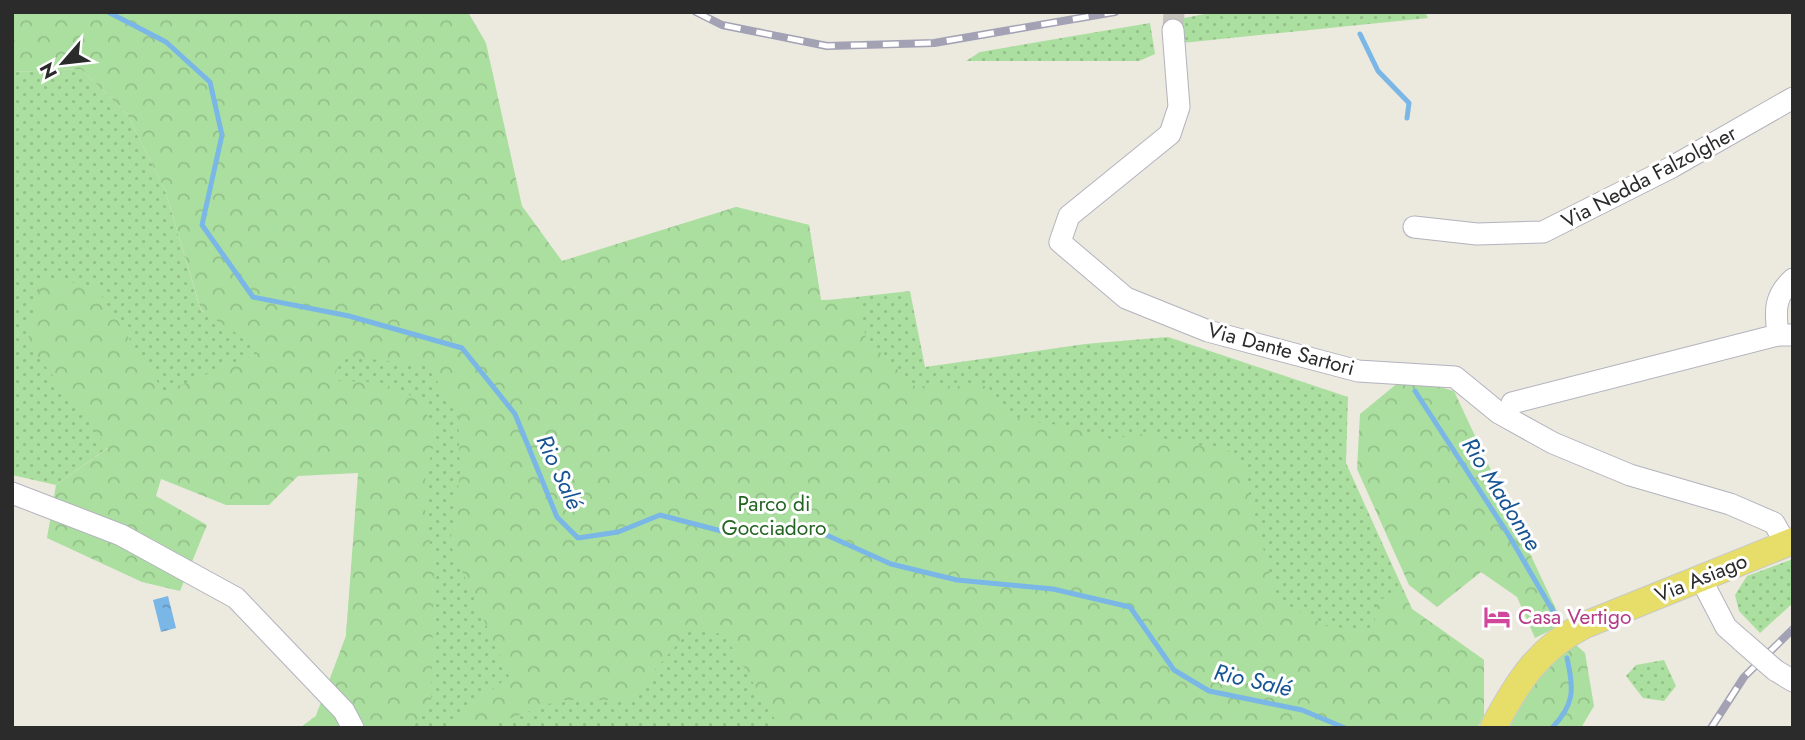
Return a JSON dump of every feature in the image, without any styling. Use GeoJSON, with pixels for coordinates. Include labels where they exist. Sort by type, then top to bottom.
{"type":"FeatureCollection","features":[{"type":"Feature","properties":{"kind":"main road","name":"Via Asiago"},"geometry":{"type":"LineString","coordinates":[[1493,728],[1522,675],[1556,641],[1585,625],[1789,542]]}},
{"type":"Feature","properties":{"kind":"street","name":"Via Dante Sartori"},"geometry":{"type":"LineString","coordinates":[[1172,30],[1179,107],[1170,134],[1069,216],[1060,242],[1099,277],[1126,298],[1208,331],[1358,371],[1455,377],[1499,413],[1553,443],[1630,475],[1730,503],[1774,523],[1789,542]]}},
{"type":"Feature","properties":{"kind":"street","name":"Via Nedda Falzolgher"},"geometry":{"type":"LineString","coordinates":[[1414,227],[1477,234],[1543,233],[1648,180],[1793,98]]}},
{"type":"Feature","properties":{"kind":"street"},"geometry":{"type":"LineString","coordinates":[[1512,403],[1785,335],[1775,306],[1781,290],[1793,279]]}},
{"type":"Feature","properties":{"kind":"street"},"geometry":{"type":"LineString","coordinates":[[12,493],[121,535],[236,598],[344,711],[353,728]]}},
{"type":"Feature","properties":{"kind":"street"},"geometry":{"type":"LineString","coordinates":[[1700,579],[1726,627],[1784,676]]}},
{"type":"Feature","properties":{"kind":"green space","name":"Parco di Gocciadoro"},"geometry":{"type":"Polygon","coordinates":[[[12,12],[468,12],[486,43],[522,206],[562,261],[736,207],[809,225],[821,300],[857,299],[866,338],[914,386],[988,386],[1000,410],[1025,421],[1060,425],[1112,439],[1140,434],[1230,451],[1243,468],[1276,599],[1326,626],[1373,631],[1378,600],[1404,592],[1412,609],[1484,660],[1484,715],[1477,728],[780,728],[724,634],[690,630],[628,700],[559,700],[485,728],[445,728],[509,676],[450,544],[460,475],[458,410],[426,366],[340,355],[334,381],[379,382],[423,401],[435,439],[425,480],[425,509],[434,571],[431,707],[412,728],[300,728],[316,716],[346,636],[358,473],[298,476],[269,505],[226,505],[161,479],[156,496],[207,525],[180,591],[142,582],[47,538],[56,485],[108,448],[30,346],[28,332],[42,278],[95,286],[164,392],[263,351],[201,310],[165,190],[127,114],[81,69],[12,72],[12,12]]]}},
{"type":"Feature","properties":{"kind":"green space"},"geometry":{"type":"Polygon","coordinates":[[[1215,12],[1425,12],[1428,18],[1182,43],[1179,19],[1215,12]]]}},
{"type":"Feature","properties":{"kind":"green space"},"geometry":{"type":"Polygon","coordinates":[[[1150,23],[1155,54],[1139,61],[966,61],[980,52],[1150,23]]]}},
{"type":"Feature","properties":{"kind":"green space","name":"Parco di Gocciadoro"},"geometry":{"type":"Polygon","coordinates":[[[81,69],[127,114],[165,190],[201,311],[339,354],[736,207],[809,225],[821,301],[910,291],[925,367],[1085,344],[1168,337],[1348,397],[1346,463],[1412,609],[1484,660],[1484,715],[1477,728],[300,728],[316,716],[346,636],[359,473],[120,439],[56,485],[12,475],[12,72],[81,69]]]}},
{"type":"Feature","properties":{"kind":"green space"},"geometry":{"type":"Polygon","coordinates":[[[1405,377],[1454,391],[1563,624],[1535,638],[1517,597],[1481,572],[1437,607],[1409,585],[1357,469],[1360,414],[1405,377]]]}},
{"type":"Feature","properties":{"kind":"green space"},"geometry":{"type":"Polygon","coordinates":[[[1793,559],[1793,603],[1760,633],[1739,611],[1735,595],[1747,576],[1793,559]]]}},
{"type":"Feature","properties":{"kind":"green space"},"geometry":{"type":"Polygon","coordinates":[[[1575,644],[1585,653],[1594,706],[1581,728],[1509,728],[1537,682],[1553,663],[1575,644]]]}},
{"type":"Feature","properties":{"kind":"green space"},"geometry":{"type":"Polygon","coordinates":[[[1664,660],[1676,686],[1664,701],[1643,698],[1626,676],[1636,665],[1664,660]]]}},
{"type":"Feature","properties":{"kind":"water"},"geometry":{"type":"Polygon","coordinates":[[[168,596],[176,628],[161,632],[153,600],[168,596]]]}},
{"type":"Feature","properties":{"kind":"waterway","name":"Rio Salé"},"geometry":{"type":"LineString","coordinates":[[108,12],[166,42],[210,82],[222,135],[202,225],[253,297],[349,316],[462,348],[515,414],[557,517],[578,538],[618,532],[660,515],[733,534],[813,529],[891,564],[957,580],[1053,589],[1130,607],[1174,670],[1209,691],[1302,710],[1345,728]]}},
{"type":"Feature","properties":{"kind":"waterway","name":"Rio Madonne"},"geometry":{"type":"LineString","coordinates":[[1360,34],[1378,71],[1409,103],[1407,118]]}},
{"type":"Feature","properties":{"kind":"waterway","name":"Rio Madonne"},"geometry":{"type":"LineString","coordinates":[[1415,391],[1508,534],[1557,618]]}},
{"type":"Feature","properties":{"kind":"waterway","name":"Rio Madonne"},"geometry":{"type":"LineString","coordinates":[[1552,728],[1565,711],[1571,696],[1567,658]]}},
{"type":"Feature","properties":{"kind":"tunnel"},"geometry":{"type":"LineString","coordinates":[[1173,30],[1174,12]]}},
{"type":"Feature","properties":{"kind":"railway"},"geometry":{"type":"LineString","coordinates":[[696,12],[722,25],[827,46],[934,43],[1115,12]]}},
{"type":"Feature","properties":{"kind":"railway"},"geometry":{"type":"LineString","coordinates":[[1711,728],[1744,677],[1793,629]]}},
{"type":"Feature","properties":{"kind":"place","name":"Casa Vertigo"},"geometry":{"type":"Point","coordinates":[1497,617]}}]}
